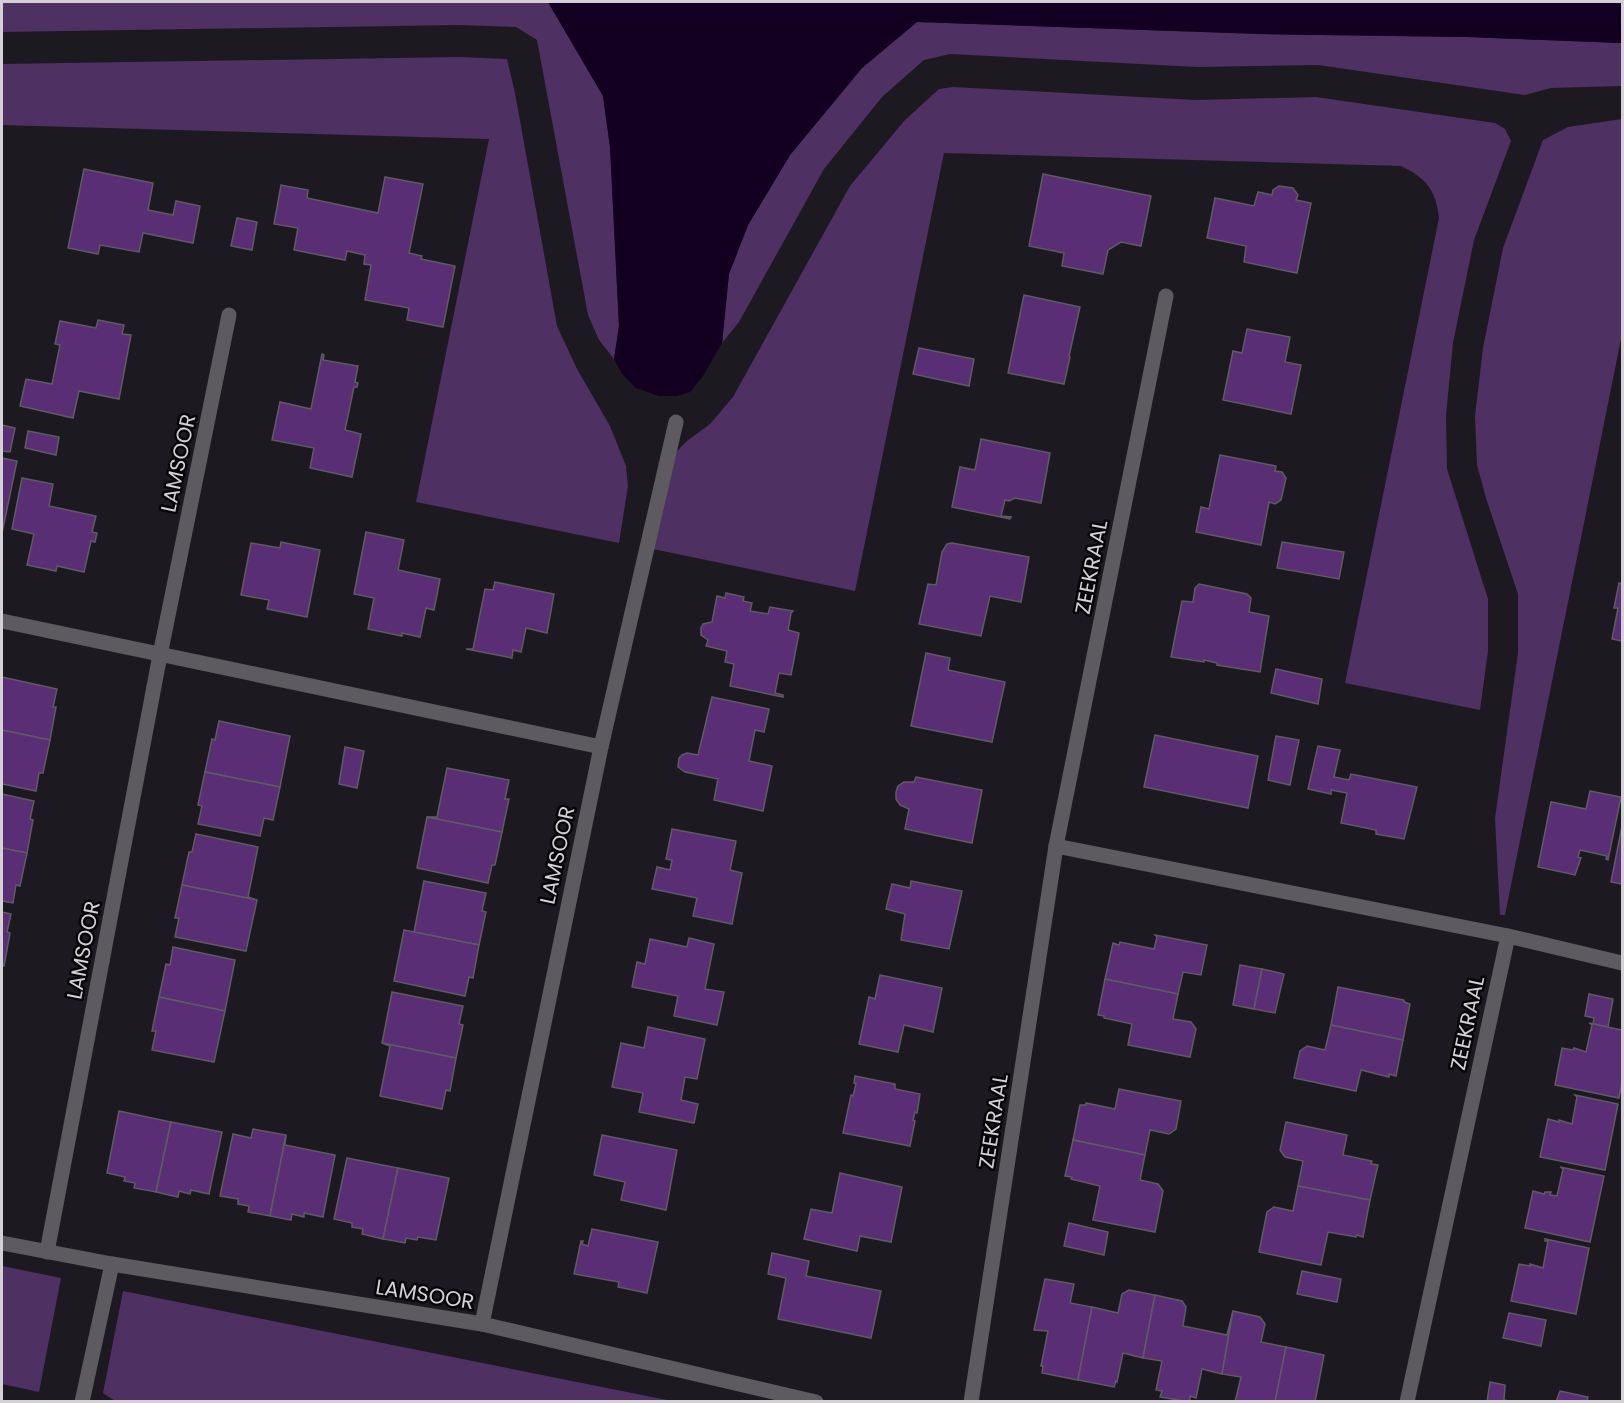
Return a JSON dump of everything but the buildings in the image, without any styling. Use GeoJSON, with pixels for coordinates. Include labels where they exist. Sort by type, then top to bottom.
{"type":"FeatureCollection","features":[{"type":"Feature","properties":{"kind":"street","name":"ZEEKRAAL"},"geometry":{"type":"LineString","coordinates":[[972,1401],[1056,846],[1166,296]]}},
{"type":"Feature","properties":{"kind":"street","name":"LAMSOOR"},"geometry":{"type":"LineString","coordinates":[[47,1252],[160,655],[230,315]]}},
{"type":"Feature","properties":{"kind":"street","name":"LAMSOOR"},"geometry":{"type":"LineString","coordinates":[[482,1324],[601,747],[676,422]]}},
{"type":"Feature","properties":{"kind":"street"},"geometry":{"type":"LineString","coordinates":[[2,621],[601,747]]}},
{"type":"Feature","properties":{"kind":"street"},"geometry":{"type":"LineString","coordinates":[[1056,846],[1508,936],[1623,963]]}},
{"type":"Feature","properties":{"kind":"street","name":"ZEEKRAAL"},"geometry":{"type":"LineString","coordinates":[[1407,1401],[1508,936]]}},
{"type":"Feature","properties":{"kind":"street","name":"LAMSOOR"},"geometry":{"type":"LineString","coordinates":[[2,1243],[112,1264],[482,1324],[816,1401]]}},
{"type":"Feature","properties":{"kind":"street"},"geometry":{"type":"LineString","coordinates":[[82,1401],[112,1264]]}},
{"type":"Feature","properties":{"kind":"shaded area"},"geometry":{"type":"Polygon","coordinates":[[[2,2],[548,2],[603,96],[610,147],[619,326],[614,359],[599,340],[588,315],[537,40],[516,27],[459,25],[2,32],[2,2]]]}},
{"type":"Feature","properties":{"kind":"shaded area"},"geometry":{"type":"Polygon","coordinates":[[[548,2],[1622,2],[1622,43],[917,22],[862,68],[790,155],[748,225],[729,274],[722,343],[703,376],[690,392],[677,396],[659,396],[636,388],[622,374],[614,359],[619,326],[610,147],[603,96],[548,2]]]}},
{"type":"Feature","properties":{"kind":"shaded area"},"geometry":{"type":"Polygon","coordinates":[[[917,22],[1622,43],[1622,86],[1551,88],[1525,95],[1318,65],[1197,67],[950,54],[924,60],[882,97],[824,169],[739,322],[722,343],[729,274],[748,225],[790,155],[862,68],[917,22]]]}},
{"type":"Feature","properties":{"kind":"shaded area"},"geometry":{"type":"Polygon","coordinates":[[[459,57],[507,59],[557,326],[577,369],[610,426],[626,466],[628,486],[619,543],[416,502],[489,139],[2,125],[2,64],[459,57]]]}},
{"type":"Feature","properties":{"kind":"shaded area"},"geometry":{"type":"Polygon","coordinates":[[[953,87],[1196,100],[1316,97],[1495,123],[1505,129],[1511,141],[1474,240],[1453,343],[1446,415],[1447,469],[1488,599],[1488,651],[1480,710],[1345,683],[1439,218],[1438,208],[1428,186],[1417,175],[1401,166],[944,153],[855,591],[643,547],[671,457],[687,441],[710,424],[733,397],[850,186],[905,120],[939,89],[953,87]]]}},
{"type":"Feature","properties":{"kind":"shaded area"},"geometry":{"type":"Polygon","coordinates":[[[1622,119],[1622,334],[1505,915],[1500,915],[1495,818],[1518,653],[1518,594],[1477,465],[1475,416],[1483,348],[1503,248],[1543,140],[1568,127],[1622,119]]]}},
{"type":"Feature","properties":{"kind":"shaded area"},"geometry":{"type":"Polygon","coordinates":[[[2,1266],[61,1278],[39,1392],[2,1384],[2,1266]]]}},
{"type":"Feature","properties":{"kind":"shaded area"},"geometry":{"type":"Polygon","coordinates":[[[123,1291],[672,1401],[115,1401],[103,1393],[123,1291]]]}}]}
